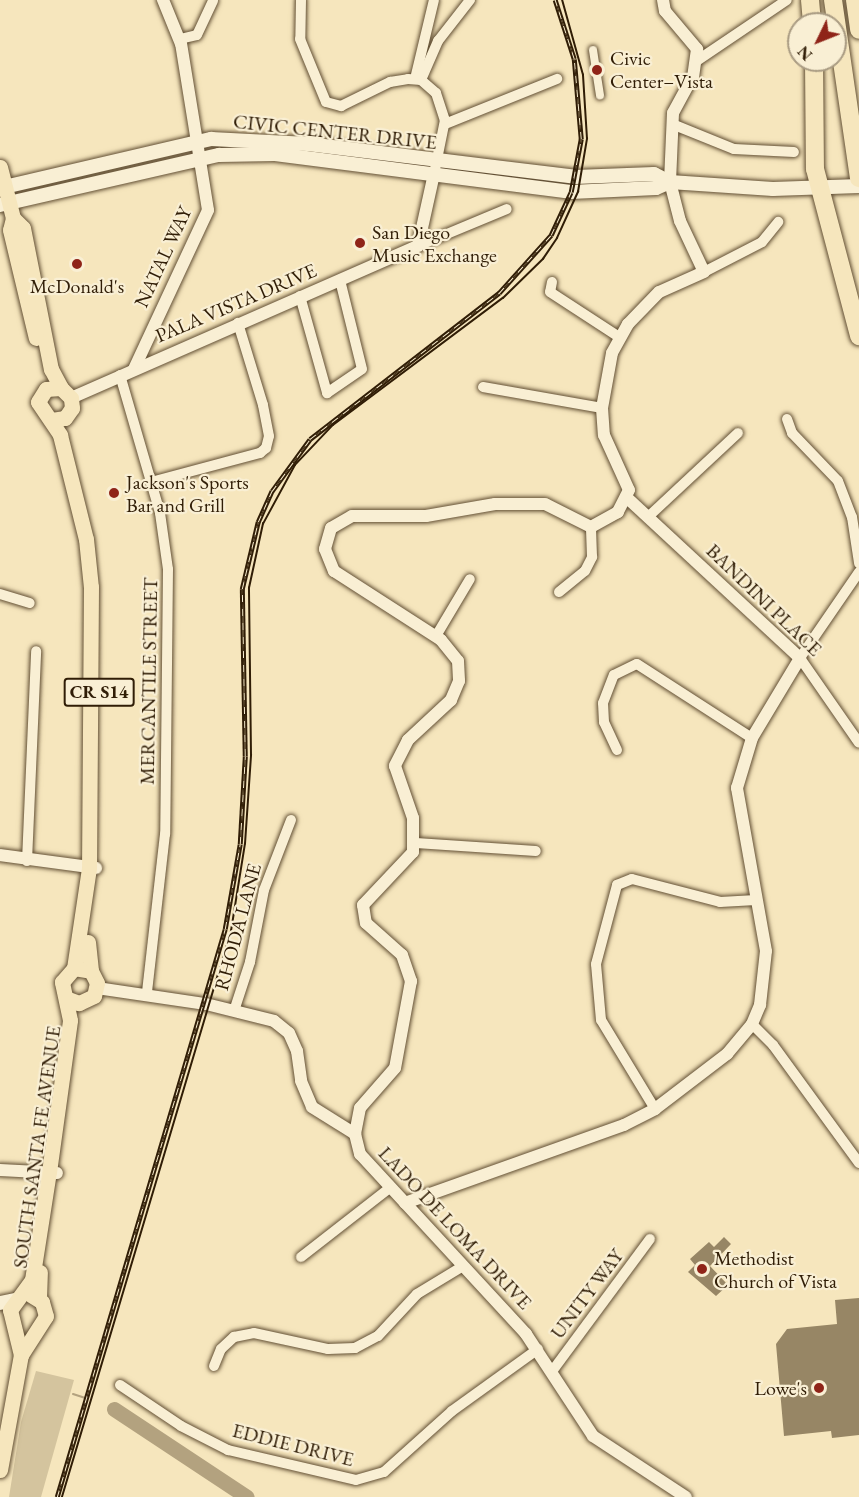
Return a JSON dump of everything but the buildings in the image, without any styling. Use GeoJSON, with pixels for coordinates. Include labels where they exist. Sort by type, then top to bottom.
{"type":"FeatureCollection","features":[{"type":"Feature","properties":{"kind":"highway"},"geometry":{"type":"LineString","coordinates":[[833,0],[859,178]]}},
{"type":"Feature","properties":{"kind":"highway"},"geometry":{"type":"LineString","coordinates":[[855,0],[859,30]]}},
{"type":"Feature","properties":{"kind":"highway"},"geometry":{"type":"LineString","coordinates":[[815,72],[827,188],[859,336]]}},
{"type":"Feature","properties":{"kind":"main road","name":"CIVIC CENTER DRIVE"},"geometry":{"type":"LineString","coordinates":[[3,188],[196,141],[308,144],[436,168]]}},
{"type":"Feature","properties":{"kind":"main road","name":"CIVIC CENTER DRIVE"},"geometry":{"type":"LineString","coordinates":[[7,209],[200,159],[275,154],[575,177],[654,174],[670,182],[827,188],[859,186]]}},
{"type":"Feature","properties":{"kind":"main road","name":"SOUTH SANTA FE AVENUE"},"geometry":{"type":"LineString","coordinates":[[0,166],[7,209],[22,228],[51,369],[68,416],[66,427],[98,577],[92,868],[87,945],[91,971],[97,988],[84,1003],[77,1016],[53,1173],[32,1280],[19,1298],[9,1318],[21,1355]]}},
{"type":"Feature","properties":{"kind":"main road","name":"SOUTH SANTA FE AVENUE"},"geometry":{"type":"LineString","coordinates":[[0,1470],[21,1355],[46,1313],[39,1299],[70,1020],[68,999],[62,982],[74,968],[92,868],[91,569],[79,507],[52,420],[39,406],[60,392]]}},
{"type":"Feature","properties":{"kind":"main road"},"geometry":{"type":"LineString","coordinates":[[52,420],[68,416]]}},
{"type":"Feature","properties":{"kind":"main road"},"geometry":{"type":"LineString","coordinates":[[74,968],[91,971]]}},
{"type":"Feature","properties":{"kind":"main road","name":"SOUTH SANTA FE AVENUE"},"geometry":{"type":"LineString","coordinates":[[68,999],[84,1003]]}},
{"type":"Feature","properties":{"kind":"main road","name":"SOUTH SANTA FE AVENUE"},"geometry":{"type":"LineString","coordinates":[[19,1298],[39,1299]]}},
{"type":"Feature","properties":{"kind":"main road"},"geometry":{"type":"LineString","coordinates":[[0,1302],[19,1298]]}},
{"type":"Feature","properties":{"kind":"main road"},"geometry":{"type":"LineString","coordinates":[[9,1318],[27,1331],[38,1328]]}},
{"type":"Feature","properties":{"kind":"street","name":"NATAL WAY"},"geometry":{"type":"LineString","coordinates":[[134,369],[208,210],[180,39],[163,0]]}},
{"type":"Feature","properties":{"kind":"street"},"geometry":{"type":"LineString","coordinates":[[180,39],[197,35],[213,0]]}},
{"type":"Feature","properties":{"kind":"street"},"geometry":{"type":"LineString","coordinates":[[302,0],[300,39],[326,102],[341,106],[390,82],[418,80],[442,101],[445,124],[418,246]]}},
{"type":"Feature","properties":{"kind":"street"},"geometry":{"type":"LineString","coordinates":[[418,80],[434,0]]}},
{"type":"Feature","properties":{"kind":"street"},"geometry":{"type":"LineString","coordinates":[[418,80],[438,41],[470,0]]}},
{"type":"Feature","properties":{"kind":"street"},"geometry":{"type":"LineString","coordinates":[[663,0],[665,11],[690,36],[698,60]]}},
{"type":"Feature","properties":{"kind":"street"},"geometry":{"type":"LineString","coordinates":[[704,272],[680,221],[670,182],[672,124],[675,106],[698,60],[787,0]]}},
{"type":"Feature","properties":{"kind":"street"},"geometry":{"type":"LineString","coordinates":[[593,50],[593,71],[600,95]]}},
{"type":"Feature","properties":{"kind":"street"},"geometry":{"type":"LineString","coordinates":[[445,124],[557,79]]}},
{"type":"Feature","properties":{"kind":"street"},"geometry":{"type":"LineString","coordinates":[[672,124],[734,149],[794,152]]}},
{"type":"Feature","properties":{"kind":"street","name":"PALA VISTA DRIVE"},"geometry":{"type":"LineString","coordinates":[[60,392],[120,375],[507,208]]}},
{"type":"Feature","properties":{"kind":"street"},"geometry":{"type":"LineString","coordinates":[[97,988],[147,993],[234,1011],[274,1022],[288,1033],[312,1107],[355,1134],[360,1108],[395,1068],[411,981],[402,955],[366,923],[363,905],[407,860],[416,843],[396,766],[408,740],[436,717],[456,690],[458,661],[436,636],[334,571],[326,549],[332,528],[352,516],[426,516],[495,504],[545,504],[591,527],[608,521],[626,497],[626,477],[604,435],[602,408],[619,337],[659,292],[762,242],[778,222]]}},
{"type":"Feature","properties":{"kind":"street"},"geometry":{"type":"LineString","coordinates":[[300,296],[327,393],[363,369],[340,279]]}},
{"type":"Feature","properties":{"kind":"street"},"geometry":{"type":"LineString","coordinates":[[552,282],[550,292],[619,337]]}},
{"type":"Feature","properties":{"kind":"street"},"geometry":{"type":"LineString","coordinates":[[151,482],[266,448],[269,436],[263,405],[238,323]]}},
{"type":"Feature","properties":{"kind":"street","name":"MERCANTILE STREET"},"geometry":{"type":"LineString","coordinates":[[120,375],[151,482],[168,569],[165,834],[147,993]]}},
{"type":"Feature","properties":{"kind":"street"},"geometry":{"type":"LineString","coordinates":[[483,387],[602,408]]}},
{"type":"Feature","properties":{"kind":"street"},"geometry":{"type":"LineString","coordinates":[[788,419],[792,433],[838,481],[852,517],[859,563]]}},
{"type":"Feature","properties":{"kind":"street"},"geometry":{"type":"LineString","coordinates":[[648,517],[738,433]]}},
{"type":"Feature","properties":{"kind":"street","name":"BANDINI PLACE"},"geometry":{"type":"LineString","coordinates":[[626,497],[800,658],[859,743]]}},
{"type":"Feature","properties":{"kind":"street"},"geometry":{"type":"LineString","coordinates":[[559,592],[585,571],[592,557],[591,527]]}},
{"type":"Feature","properties":{"kind":"street"},"geometry":{"type":"LineString","coordinates":[[405,1203],[624,1125],[656,1109],[727,1054],[752,1024],[767,970],[737,788],[752,738],[800,658],[859,572]]}},
{"type":"Feature","properties":{"kind":"street"},"geometry":{"type":"LineString","coordinates":[[436,636],[471,579]]}},
{"type":"Feature","properties":{"kind":"street"},"geometry":{"type":"LineString","coordinates":[[0,594],[30,603]]}},
{"type":"Feature","properties":{"kind":"street"},"geometry":{"type":"LineString","coordinates":[[27,861],[36,651]]}},
{"type":"Feature","properties":{"kind":"street"},"geometry":{"type":"LineString","coordinates":[[617,750],[604,722],[603,703],[614,675],[637,664],[752,738]]}},
{"type":"Feature","properties":{"kind":"street","name":"RHODA LANE"},"geometry":{"type":"LineString","coordinates":[[234,1011],[250,962],[264,890],[291,820]]}},
{"type":"Feature","properties":{"kind":"street"},"geometry":{"type":"LineString","coordinates":[[416,843],[536,851]]}},
{"type":"Feature","properties":{"kind":"street"},"geometry":{"type":"LineString","coordinates":[[0,855],[27,861],[92,868]]}},
{"type":"Feature","properties":{"kind":"street"},"geometry":{"type":"LineString","coordinates":[[656,1109],[601,1020],[596,964],[617,885],[633,879],[720,903],[756,900]]}},
{"type":"Feature","properties":{"kind":"street"},"geometry":{"type":"LineString","coordinates":[[752,1024],[773,1045],[859,1163]]}},
{"type":"Feature","properties":{"kind":"street","name":"LADO DE LOMA DRIVE"},"geometry":{"type":"LineString","coordinates":[[355,1134],[360,1154],[538,1350],[553,1370],[593,1436],[686,1497]]}},
{"type":"Feature","properties":{"kind":"street"},"geometry":{"type":"LineString","coordinates":[[0,1170],[53,1173]]}},
{"type":"Feature","properties":{"kind":"street"},"geometry":{"type":"LineString","coordinates":[[301,1257],[391,1187]]}},
{"type":"Feature","properties":{"kind":"street","name":"UNITY WAY"},"geometry":{"type":"LineString","coordinates":[[553,1370],[650,1239]]}},
{"type":"Feature","properties":{"kind":"street"},"geometry":{"type":"LineString","coordinates":[[214,1366],[221,1350],[234,1337],[254,1333],[328,1349],[355,1348],[378,1336],[417,1294],[464,1266]]}},
{"type":"Feature","properties":{"kind":"street","name":"EDDIE DRIVE"},"geometry":{"type":"LineString","coordinates":[[120,1385],[181,1426],[228,1450],[356,1480],[384,1472],[452,1411],[538,1350]]}},
{"type":"Feature","properties":{"kind":"shaded area"},"geometry":{"type":"Polygon","coordinates":[[[36,1371],[74,1380],[41,1497],[9,1497],[21,1422],[36,1371]]]}},
{"type":"Feature","properties":{"kind":"waterway"},"geometry":{"type":"LineString","coordinates":[[73,1394],[85,1398]]}},
{"type":"Feature","properties":{"kind":"waterway"},"geometry":{"type":"LineString","coordinates":[[114,1409],[247,1497]]}},
{"type":"Feature","properties":{"kind":"tram line"},"geometry":{"type":"LineString","coordinates":[[62,1497],[231,931],[245,844],[251,755],[249,588],[263,524],[295,465],[333,425],[503,298],[543,259],[557,238],[578,192],[587,139],[583,75],[562,0]]}},
{"type":"Feature","properties":{"kind":"railway"},"geometry":{"type":"LineString","coordinates":[[57,1497],[225,929],[240,844],[245,756],[242,589],[258,522],[272,491],[310,439],[499,293],[551,235],[571,192],[581,139],[574,59],[555,0]]}},
{"type":"Feature","properties":{"kind":"place","name":"Civic Center–Vista"},"geometry":{"type":"Point","coordinates":[597,70]}},
{"type":"Feature","properties":{"kind":"place","name":"San Diego Music Exchange"},"geometry":{"type":"Point","coordinates":[360,243]}},
{"type":"Feature","properties":{"kind":"place","name":"McDonald's"},"geometry":{"type":"Point","coordinates":[77,264]}},
{"type":"Feature","properties":{"kind":"place","name":"Jackson's Sports Bar and Grill"},"geometry":{"type":"Point","coordinates":[114,493]}},
{"type":"Feature","properties":{"kind":"place","name":"Methodist Church of Vista"},"geometry":{"type":"Point","coordinates":[702,1269]}},
{"type":"Feature","properties":{"kind":"place","name":"Lowe's"},"geometry":{"type":"Point","coordinates":[819,1388]}}]}
